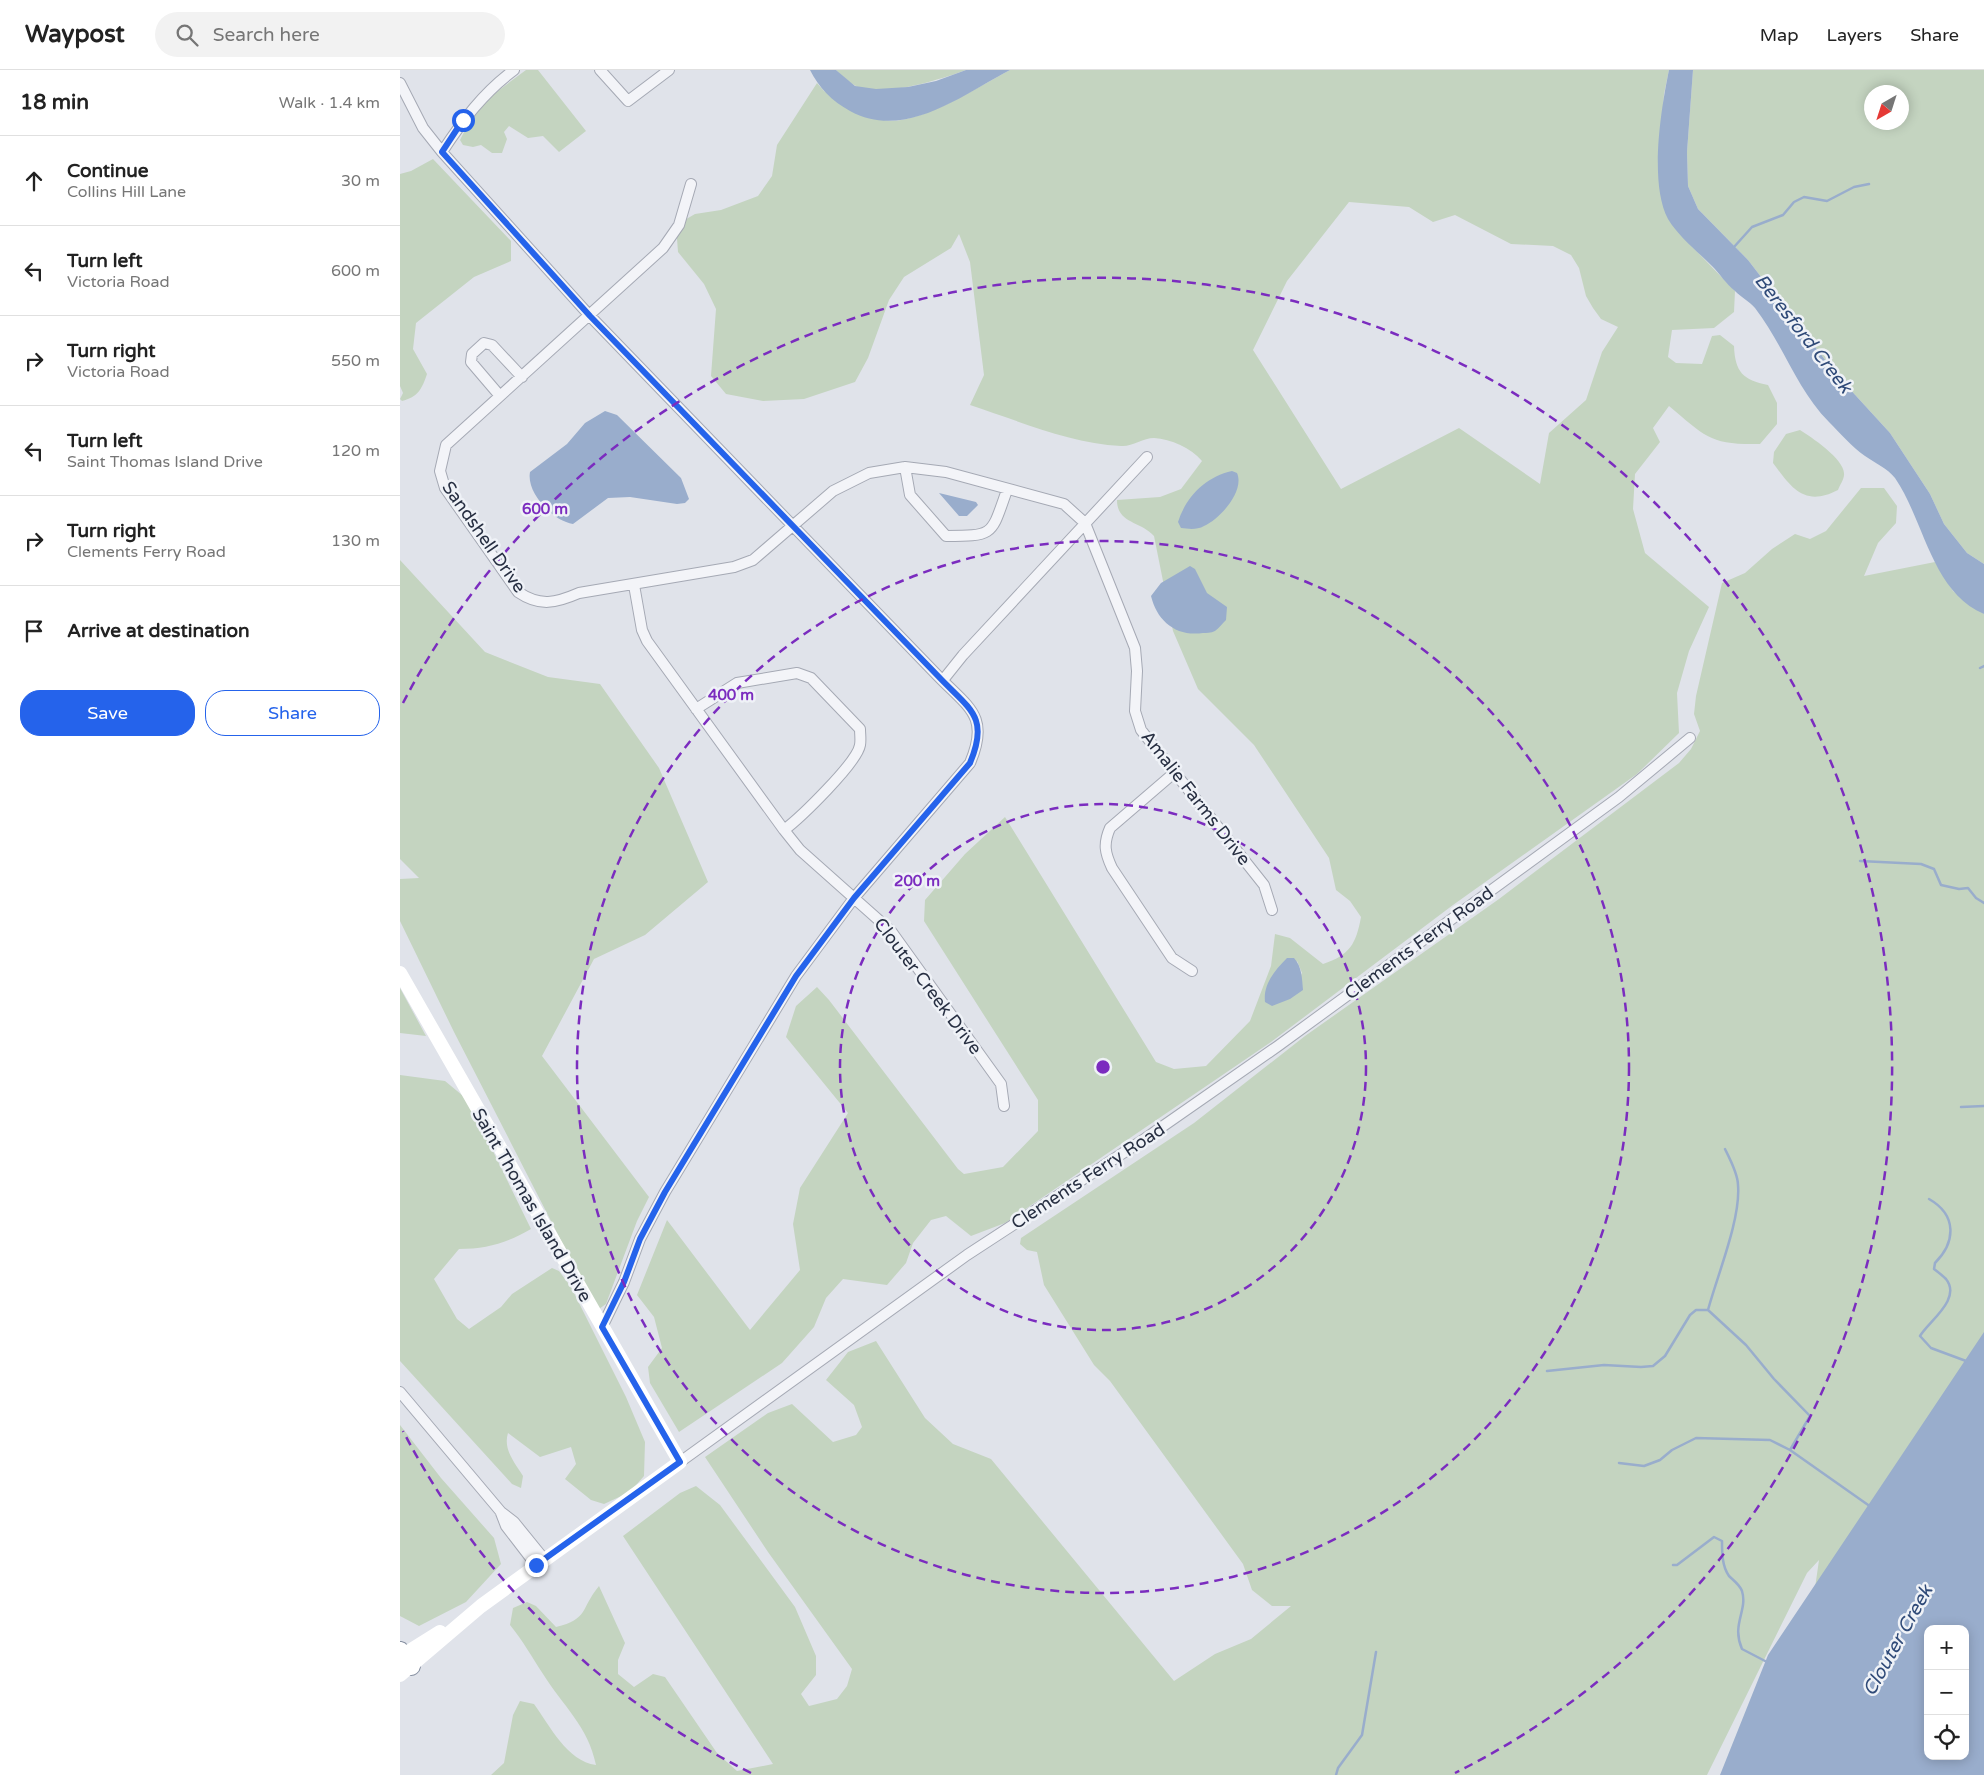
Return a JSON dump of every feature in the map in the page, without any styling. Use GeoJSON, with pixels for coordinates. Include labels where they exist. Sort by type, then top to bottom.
{"type":"FeatureCollection","features":[{"type":"Feature","properties":{"kind":"main road","name":"Saint Thomas Island Drive"},"geometry":{"type":"LineString","coordinates":[[400,973],[680,1462]]}},
{"type":"Feature","properties":{"kind":"main road","name":"Clements Ferry Road"},"geometry":{"type":"LineString","coordinates":[[403,1661],[680,1462]]}},
{"type":"Feature","properties":{"kind":"street"},"geometry":{"type":"LineString","coordinates":[[442,152],[463,120],[490,88],[514,70]]}},
{"type":"Feature","properties":{"kind":"street"},"geometry":{"type":"LineString","coordinates":[[600,70],[628,101],[669,70]]}},
{"type":"Feature","properties":{"kind":"street"},"geometry":{"type":"LineString","coordinates":[[400,83],[423,128],[442,152],[590,316],[943,680],[970,710],[979,724],[978,743],[970,763],[854,898],[796,976],[665,1192],[640,1239],[624,1282],[602,1327]]}},
{"type":"Feature","properties":{"kind":"street","name":"Sandshell Drive"},"geometry":{"type":"LineString","coordinates":[[691,184],[679,225],[663,248],[446,445],[440,471],[444,488],[518,592],[528,599],[542,603],[559,602],[579,593],[734,567],[753,560],[833,491],[869,473],[905,467]]}},
{"type":"Feature","properties":{"kind":"street"},"geometry":{"type":"LineString","coordinates":[[500,396],[471,362],[472,354],[484,343],[492,345],[522,377]]}},
{"type":"Feature","properties":{"kind":"street"},"geometry":{"type":"LineString","coordinates":[[943,680],[963,655],[1147,457]]}},
{"type":"Feature","properties":{"kind":"street"},"geometry":{"type":"LineString","coordinates":[[905,467],[910,495],[946,536],[980,536],[994,526],[1007,490]]}},
{"type":"Feature","properties":{"kind":"street","name":"Amalie Farms Drive"},"geometry":{"type":"LineString","coordinates":[[905,467],[946,472],[1064,504],[1085,523],[1136,648],[1135,711],[1141,730],[1174,773],[1232,842],[1264,885],[1272,910]]}},
{"type":"Feature","properties":{"kind":"street","name":"Clouter Creek Drive"},"geometry":{"type":"LineString","coordinates":[[634,585],[642,630],[647,642],[800,850],[891,931],[1001,1084],[1004,1106]]}},
{"type":"Feature","properties":{"kind":"street"},"geometry":{"type":"LineString","coordinates":[[696,709],[737,683],[797,672],[811,678],[860,729],[860,745],[853,758],[801,818],[784,830]]}},
{"type":"Feature","properties":{"kind":"street","name":"Clements Ferry Road"},"geometry":{"type":"LineString","coordinates":[[680,1462],[967,1255],[1146,1138],[1278,1046],[1619,797],[1690,738]]}},
{"type":"Feature","properties":{"kind":"street"},"geometry":{"type":"LineString","coordinates":[[1174,773],[1110,828],[1105,839],[1105,852],[1112,868],[1172,958],[1192,971]]}},
{"type":"Feature","properties":{"kind":"street"},"geometry":{"type":"LineString","coordinates":[[400,1392],[500,1512],[506,1526],[540,1562]]}},
{"type":"Feature","properties":{"kind":"green space"},"geometry":{"type":"Polygon","coordinates":[[[526,70],[538,70],[586,131],[559,152],[543,136],[528,138],[509,126],[504,132],[507,139],[502,153],[492,153],[481,145],[473,147],[463,145],[460,140],[467,126],[491,96],[526,70]]]}},
{"type":"Feature","properties":{"kind":"green space"},"geometry":{"type":"Polygon","coordinates":[[[836,70],[966,70],[926,83],[878,90],[864,89],[854,85],[836,70]]]}},
{"type":"Feature","properties":{"kind":"green space"},"geometry":{"type":"Polygon","coordinates":[[[1010,70],[1669,70],[1664,94],[1662,123],[1680,234],[1735,291],[1734,312],[1714,328],[1672,330],[1668,357],[1676,363],[1702,364],[1712,336],[1720,335],[1734,346],[1736,362],[1742,373],[1752,380],[1768,385],[1777,403],[1777,424],[1760,444],[1730,443],[1719,441],[1701,432],[1669,406],[1653,428],[1660,442],[1635,474],[1633,509],[1645,553],[1709,607],[1689,651],[1677,693],[1679,733],[1637,774],[1453,905],[1271,1042],[1005,1223],[971,1236],[946,1216],[931,1220],[913,1243],[906,1263],[887,1285],[843,1279],[826,1298],[814,1327],[782,1363],[679,1432],[650,1383],[648,1367],[662,1348],[654,1317],[637,1295],[667,1220],[750,1330],[800,1270],[793,1224],[800,1188],[848,1113],[786,1037],[796,1006],[817,987],[829,1000],[958,1169],[964,1174],[1003,1167],[1038,1131],[1038,1100],[924,921],[925,900],[965,854],[1005,817],[1156,1062],[1174,1069],[1206,1066],[1250,1021],[1271,966],[1275,934],[1290,938],[1323,964],[1340,957],[1346,952],[1354,941],[1359,926],[1361,917],[1350,901],[1336,890],[1329,858],[1254,745],[1198,689],[1173,631],[1154,536],[1149,531],[1125,518],[1118,508],[1117,500],[1160,497],[1181,489],[1202,461],[1186,448],[1167,440],[1150,438],[1125,446],[1082,441],[970,405],[984,375],[970,262],[959,234],[951,248],[904,277],[889,300],[868,358],[855,382],[804,399],[763,401],[726,394],[711,376],[716,309],[704,284],[678,252],[676,225],[695,214],[721,210],[758,196],[772,176],[777,145],[817,83],[824,91],[870,115],[883,120],[897,121],[948,104],[1010,70]],[[1349,202],[1287,281],[1253,350],[1341,489],[1459,428],[1540,484],[1549,433],[1586,400],[1602,352],[1618,327],[1601,319],[1593,308],[1586,296],[1579,268],[1571,255],[1553,246],[1511,244],[1455,215],[1433,222],[1409,207],[1349,202]],[[1297,961],[1272,1005],[1290,998],[1302,973],[1297,961]]]}},
{"type":"Feature","properties":{"kind":"green space"},"geometry":{"type":"Polygon","coordinates":[[[1693,70],[1984,70],[1984,564],[1967,553],[1944,524],[1930,494],[1890,433],[1836,374],[1748,260],[1698,209],[1688,186],[1687,152],[1693,70]]]}},
{"type":"Feature","properties":{"kind":"green space"},"geometry":{"type":"Polygon","coordinates":[[[433,159],[511,241],[511,261],[474,277],[416,323],[413,349],[427,374],[419,392],[402,401],[400,399],[403,393],[400,386],[400,174],[411,171],[433,159]]]}},
{"type":"Feature","properties":{"kind":"green space"},"geometry":{"type":"Polygon","coordinates":[[[1800,430],[1827,450],[1840,463],[1844,475],[1838,490],[1817,497],[1800,493],[1787,481],[1773,463],[1774,452],[1786,434],[1800,430]]]}},
{"type":"Feature","properties":{"kind":"green space"},"geometry":{"type":"Polygon","coordinates":[[[1861,488],[1884,488],[1897,506],[1896,523],[1878,543],[1864,576],[1935,562],[1953,591],[1984,614],[1984,1418],[1815,1588],[1819,1560],[1807,1573],[1707,1775],[491,1775],[504,1763],[513,1715],[520,1701],[534,1704],[560,1741],[576,1757],[596,1765],[592,1751],[581,1728],[510,1625],[513,1608],[527,1602],[536,1606],[556,1627],[567,1624],[579,1617],[599,1586],[625,1643],[618,1660],[618,1674],[634,1687],[653,1674],[665,1677],[717,1753],[737,1771],[773,1764],[623,1536],[680,1493],[696,1486],[720,1505],[795,1607],[816,1656],[816,1675],[801,1694],[809,1706],[837,1699],[847,1686],[852,1669],[768,1552],[705,1457],[768,1413],[792,1404],[833,1442],[856,1435],[862,1427],[854,1405],[826,1380],[848,1352],[876,1341],[925,1418],[953,1444],[991,1459],[1174,1681],[1215,1654],[1251,1639],[1291,1606],[1272,1606],[1252,1590],[1243,1564],[1110,1381],[1094,1365],[1044,1285],[1037,1252],[1027,1250],[1020,1244],[1021,1238],[1194,1123],[1305,1036],[1499,899],[1679,763],[1691,749],[1700,731],[1694,714],[1696,696],[1722,583],[1745,573],[1772,549],[1795,534],[1810,539],[1826,531],[1861,488]]]}},
{"type":"Feature","properties":{"kind":"green space"},"geometry":{"type":"Polygon","coordinates":[[[400,560],[485,652],[548,677],[600,684],[659,768],[708,882],[645,935],[594,959],[542,1056],[649,1197],[637,1221],[606,1304],[599,1309],[589,1295],[454,1032],[400,921],[400,879],[419,878],[400,859],[400,560]]]}},
{"type":"Feature","properties":{"kind":"green space"},"geometry":{"type":"Polygon","coordinates":[[[400,988],[426,1036],[400,1033],[400,988]]]}},
{"type":"Feature","properties":{"kind":"green space"},"geometry":{"type":"Polygon","coordinates":[[[400,1075],[445,1081],[468,1100],[531,1229],[514,1238],[496,1244],[479,1248],[459,1249],[434,1279],[457,1319],[469,1329],[501,1307],[512,1294],[552,1268],[559,1271],[571,1287],[626,1397],[645,1442],[644,1476],[630,1492],[604,1504],[591,1500],[565,1479],[576,1464],[571,1447],[540,1457],[508,1433],[508,1450],[523,1476],[521,1488],[512,1484],[400,1361],[400,1075]]]}},
{"type":"Feature","properties":{"kind":"green space"},"geometry":{"type":"Polygon","coordinates":[[[400,1425],[441,1478],[494,1538],[501,1564],[466,1602],[419,1626],[400,1616],[400,1425]]]}},
{"type":"Feature","properties":{"kind":"water"},"geometry":{"type":"Polygon","coordinates":[[[810,70],[836,70],[855,86],[876,89],[908,87],[936,81],[966,70],[1010,70],[933,111],[912,118],[891,121],[871,119],[843,107],[822,88],[810,70]]]}},
{"type":"Feature","properties":{"kind":"water","name":"Beresford Creek"},"geometry":{"type":"Polygon","coordinates":[[[1669,70],[1693,70],[1687,152],[1688,186],[1698,209],[1748,260],[1836,374],[1890,433],[1930,494],[1944,524],[1967,553],[1984,564],[1984,614],[1966,603],[1952,589],[1940,572],[1905,496],[1892,474],[1855,448],[1829,422],[1808,396],[1774,336],[1755,308],[1737,293],[1672,226],[1662,204],[1658,166],[1660,125],[1669,70]]]}},
{"type":"Feature","properties":{"kind":"water"},"geometry":{"type":"Polygon","coordinates":[[[605,411],[617,415],[681,478],[689,499],[685,503],[677,504],[630,497],[608,498],[573,524],[557,518],[542,505],[532,489],[530,472],[567,444],[585,423],[605,411]]]}},
{"type":"Feature","properties":{"kind":"water"},"geometry":{"type":"Polygon","coordinates":[[[1232,471],[1237,473],[1239,480],[1234,496],[1224,511],[1201,527],[1193,529],[1181,528],[1178,522],[1191,496],[1213,478],[1232,471]]]}},
{"type":"Feature","properties":{"kind":"water"},"geometry":{"type":"Polygon","coordinates":[[[939,493],[976,502],[978,505],[967,516],[959,516],[939,493]]]}},
{"type":"Feature","properties":{"kind":"water"},"geometry":{"type":"Polygon","coordinates":[[[1190,566],[1195,569],[1207,593],[1227,607],[1226,620],[1213,632],[1193,634],[1176,630],[1163,620],[1154,605],[1151,596],[1161,583],[1190,566]]]}},
{"type":"Feature","properties":{"kind":"water"},"geometry":{"type":"Polygon","coordinates":[[[1287,958],[1294,958],[1299,965],[1303,990],[1290,999],[1272,1006],[1265,1002],[1266,989],[1274,972],[1287,958]]]}},
{"type":"Feature","properties":{"kind":"water","name":"Clouter Creek"},"geometry":{"type":"Polygon","coordinates":[[[1984,1332],[1984,1775],[1720,1775],[1768,1655],[1984,1332]]]}},
{"type":"Feature","properties":{"kind":"waterway"},"geometry":{"type":"LineString","coordinates":[[1734,247],[1752,227],[1783,215],[1794,202],[1804,197],[1827,201],[1854,187],[1869,184]]}},
{"type":"Feature","properties":{"kind":"waterway"},"geometry":{"type":"LineString","coordinates":[[1980,668],[1984,666]]}},
{"type":"Feature","properties":{"kind":"waterway"},"geometry":{"type":"LineString","coordinates":[[1860,861],[1921,864],[1934,869],[1941,885],[1959,889],[1968,888],[1976,898],[1984,903]]}},
{"type":"Feature","properties":{"kind":"waterway"},"geometry":{"type":"LineString","coordinates":[[1961,1107],[1984,1106]]}},
{"type":"Feature","properties":{"kind":"waterway"},"geometry":{"type":"LineString","coordinates":[[1708,1310],[1728,1248],[1738,1199],[1737,1176],[1725,1149]]}},
{"type":"Feature","properties":{"kind":"waterway"},"geometry":{"type":"LineString","coordinates":[[1929,1199],[1938,1205],[1949,1221],[1950,1238],[1942,1255],[1935,1263],[1934,1269],[1946,1279],[1950,1287],[1950,1294],[1947,1302],[1920,1336],[1931,1348],[1966,1361]]}},
{"type":"Feature","properties":{"kind":"waterway"},"geometry":{"type":"LineString","coordinates":[[1547,1371],[1604,1365],[1653,1366],[1665,1356],[1690,1315],[1696,1310],[1708,1310],[1746,1345],[1774,1379],[1810,1416],[1790,1450]]}},
{"type":"Feature","properties":{"kind":"waterway"},"geometry":{"type":"LineString","coordinates":[[1619,1463],[1644,1466],[1660,1460],[1672,1450],[1696,1438],[1770,1440],[1790,1450],[1871,1507]]}},
{"type":"Feature","properties":{"kind":"waterway"},"geometry":{"type":"LineString","coordinates":[[1673,1565],[1677,1565],[1714,1537],[1722,1541],[1722,1555],[1725,1568],[1729,1576],[1742,1591],[1743,1605],[1738,1632],[1742,1649],[1767,1662]]}},
{"type":"Feature","properties":{"kind":"waterway"},"geometry":{"type":"LineString","coordinates":[[1336,1775],[1338,1768],[1362,1735],[1376,1652]]}},
{"type":"Feature","properties":{"kind":"route"},"geometry":{"type":"LineString","coordinates":[[463,120],[442,152],[590,316],[938,676],[970,710],[979,724],[978,743],[970,763],[854,898],[796,976],[665,1192],[640,1239],[624,1282],[602,1327],[680,1462],[536,1565]]}}]}
